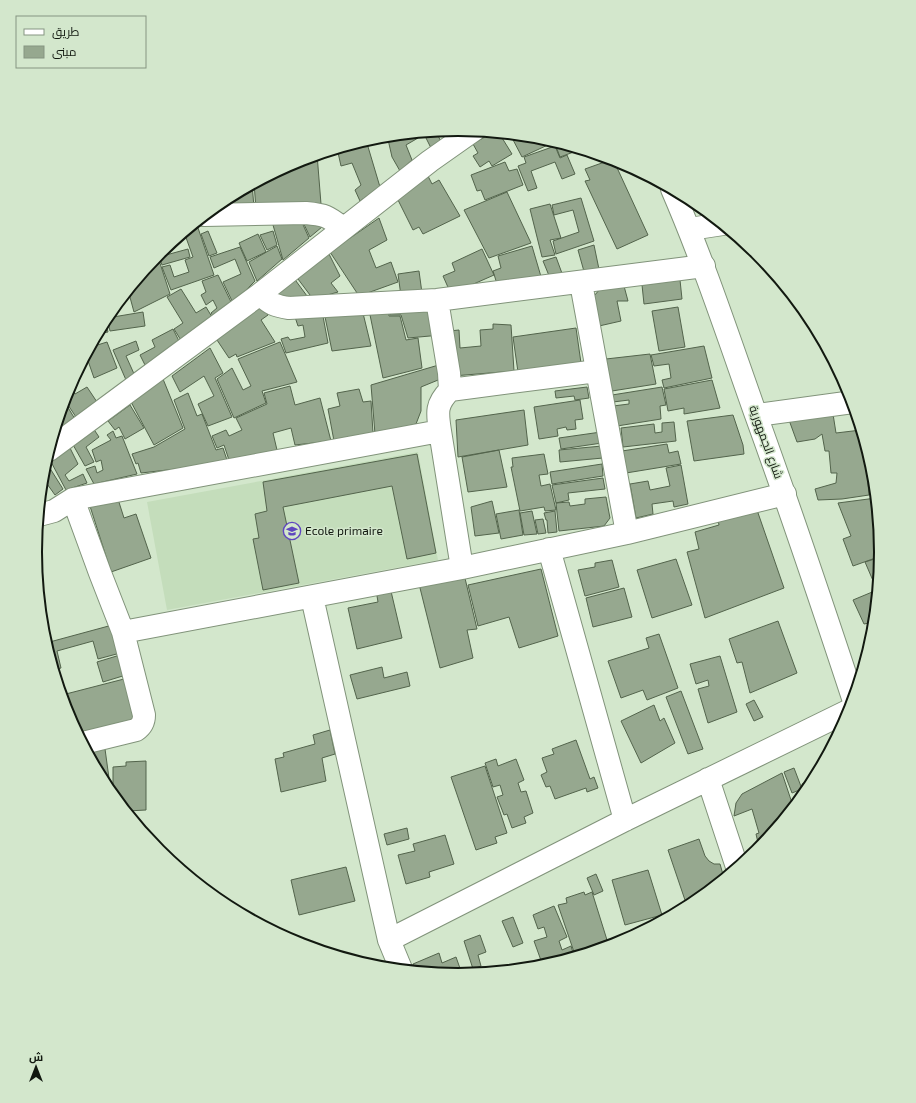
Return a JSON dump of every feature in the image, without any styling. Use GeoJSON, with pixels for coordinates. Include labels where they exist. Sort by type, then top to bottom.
{"type":"FeatureCollection","features":[{"type":"Feature","properties":{"kind":"street"},"geometry":{"type":"LineString","coordinates":[[56,445],[260,294],[430,161],[465,136]]}},
{"type":"Feature","properties":{"kind":"street","name":"شارع الجمهورية"},"geometry":{"type":"LineString","coordinates":[[676,198],[704,266],[785,494],[850,690]]}},
{"type":"Feature","properties":{"kind":"street"},"geometry":{"type":"LineString","coordinates":[[214,215],[318,214],[327,216],[343,228]]}},
{"type":"Feature","properties":{"kind":"street"},"geometry":{"type":"LineString","coordinates":[[690,229],[716,225]]}},
{"type":"Feature","properties":{"kind":"street"},"geometry":{"type":"LineString","coordinates":[[260,294],[268,303],[289,308],[437,300],[581,283],[704,266]]}},
{"type":"Feature","properties":{"kind":"street"},"geometry":{"type":"LineString","coordinates":[[581,283],[626,533]]}},
{"type":"Feature","properties":{"kind":"street"},"geometry":{"type":"LineString","coordinates":[[437,300],[449,373],[450,390]]}},
{"type":"Feature","properties":{"kind":"street"},"geometry":{"type":"LineString","coordinates":[[462,568],[437,414],[439,405],[443,398],[450,390],[596,370]]}},
{"type":"Feature","properties":{"kind":"street"},"geometry":{"type":"LineString","coordinates":[[757,416],[846,403]]}},
{"type":"Feature","properties":{"kind":"street"},"geometry":{"type":"LineString","coordinates":[[44,514],[54,511],[73,499],[440,431]]}},
{"type":"Feature","properties":{"kind":"street"},"geometry":{"type":"LineString","coordinates":[[123,632],[462,568],[626,533],[785,494]]}},
{"type":"Feature","properties":{"kind":"street"},"geometry":{"type":"LineString","coordinates":[[73,499],[123,632],[144,715],[144,721],[141,727],[136,730],[89,742]]}},
{"type":"Feature","properties":{"kind":"street"},"geometry":{"type":"LineString","coordinates":[[549,549],[625,820]]}},
{"type":"Feature","properties":{"kind":"street"},"geometry":{"type":"LineString","coordinates":[[312,597],[390,940],[399,963]]}},
{"type":"Feature","properties":{"kind":"street"},"geometry":{"type":"LineString","coordinates":[[390,940],[625,820],[840,715]]}},
{"type":"Feature","properties":{"kind":"street"},"geometry":{"type":"LineString","coordinates":[[708,779],[735,861]]}},
{"type":"Feature","properties":{"kind":"shaded area","name":"Ecole primaire"},"geometry":{"type":"Polygon","coordinates":[[[418,452],[438,560],[167,610],[147,502],[418,452]]]}},
{"type":"Feature","properties":{"kind":"building"},"geometry":{"type":"Polygon","coordinates":[[[438,136],[441,142],[431,148],[425,137],[438,136]]]}},
{"type":"Feature","properties":{"kind":"building"},"geometry":{"type":"Polygon","coordinates":[[[486,136],[502,138],[512,154],[492,166],[489,161],[480,167],[473,156],[478,153],[473,144],[486,136]]]}},
{"type":"Feature","properties":{"kind":"building"},"geometry":{"type":"Polygon","coordinates":[[[418,137],[406,145],[412,160],[400,171],[392,157],[388,141],[418,137]]]}},
{"type":"Feature","properties":{"kind":"building"},"geometry":{"type":"Polygon","coordinates":[[[513,139],[547,145],[522,157],[513,139]]]}},
{"type":"Feature","properties":{"kind":"building"},"geometry":{"type":"Polygon","coordinates":[[[368,145],[380,187],[360,201],[355,190],[361,185],[352,163],[341,166],[338,154],[368,145]]]}},
{"type":"Feature","properties":{"kind":"building"},"geometry":{"type":"Polygon","coordinates":[[[553,147],[556,147],[560,158],[567,155],[575,174],[562,179],[555,162],[531,171],[537,188],[528,191],[518,166],[526,163],[524,157],[553,147]]]}},
{"type":"Feature","properties":{"kind":"building"},"geometry":{"type":"Polygon","coordinates":[[[556,148],[573,152],[560,157],[556,148]]]}},
{"type":"Feature","properties":{"kind":"building"},"geometry":{"type":"Polygon","coordinates":[[[318,160],[321,204],[256,209],[254,189],[274,178],[318,160]]]}},
{"type":"Feature","properties":{"kind":"building"},"geometry":{"type":"Polygon","coordinates":[[[505,162],[509,171],[517,169],[523,185],[485,200],[481,190],[477,191],[471,175],[505,162]]]}},
{"type":"Feature","properties":{"kind":"building"},"geometry":{"type":"Polygon","coordinates":[[[604,162],[617,167],[648,235],[617,249],[585,181],[590,180],[585,169],[604,162]]]}},
{"type":"Feature","properties":{"kind":"building"},"geometry":{"type":"Polygon","coordinates":[[[428,176],[432,184],[439,180],[460,216],[423,234],[419,227],[413,230],[398,200],[428,176]]]}},
{"type":"Feature","properties":{"kind":"building"},"geometry":{"type":"Polygon","coordinates":[[[252,190],[254,207],[224,209],[227,206],[252,190]]]}},
{"type":"Feature","properties":{"kind":"building"},"geometry":{"type":"Polygon","coordinates":[[[507,192],[531,243],[489,258],[464,210],[507,192]]]}},
{"type":"Feature","properties":{"kind":"building"},"geometry":{"type":"Polygon","coordinates":[[[581,198],[594,241],[556,254],[553,241],[579,232],[573,210],[554,215],[552,205],[581,198]]]}},
{"type":"Feature","properties":{"kind":"building"},"geometry":{"type":"Polygon","coordinates":[[[550,204],[561,238],[550,240],[555,255],[542,257],[530,209],[550,204]]]}},
{"type":"Feature","properties":{"kind":"building"},"geometry":{"type":"Polygon","coordinates":[[[316,216],[322,227],[310,237],[301,218],[316,216]]]}},
{"type":"Feature","properties":{"kind":"building"},"geometry":{"type":"Polygon","coordinates":[[[271,218],[300,218],[309,238],[283,260],[271,218]]]}},
{"type":"Feature","properties":{"kind":"building"},"geometry":{"type":"Polygon","coordinates":[[[379,218],[387,240],[369,250],[376,268],[391,262],[398,282],[359,296],[330,252],[379,218]]]}},
{"type":"Feature","properties":{"kind":"building"},"geometry":{"type":"Polygon","coordinates":[[[198,227],[214,275],[171,290],[162,267],[170,265],[174,277],[189,272],[185,260],[193,257],[186,237],[198,227]]]}},
{"type":"Feature","properties":{"kind":"building"},"geometry":{"type":"Polygon","coordinates":[[[208,231],[217,253],[209,256],[201,234],[208,231]]]}},
{"type":"Feature","properties":{"kind":"building"},"geometry":{"type":"Polygon","coordinates":[[[273,231],[277,245],[267,250],[260,235],[273,231]]]}},
{"type":"Feature","properties":{"kind":"building"},"geometry":{"type":"Polygon","coordinates":[[[258,234],[266,252],[247,261],[239,243],[258,234]]]}},
{"type":"Feature","properties":{"kind":"building"},"geometry":{"type":"Polygon","coordinates":[[[594,245],[600,274],[585,275],[578,250],[594,245]]]}},
{"type":"Feature","properties":{"kind":"building"},"geometry":{"type":"Polygon","coordinates":[[[277,246],[282,259],[257,281],[249,262],[277,246]]]}},
{"type":"Feature","properties":{"kind":"building"},"geometry":{"type":"Polygon","coordinates":[[[532,246],[542,280],[497,284],[493,271],[501,268],[498,256],[532,246]]]}},
{"type":"Feature","properties":{"kind":"building"},"geometry":{"type":"Polygon","coordinates":[[[240,247],[255,281],[233,303],[223,282],[241,274],[235,259],[214,268],[210,257],[240,247]]]}},
{"type":"Feature","properties":{"kind":"building"},"geometry":{"type":"Polygon","coordinates":[[[188,249],[190,257],[162,265],[161,261],[166,255],[188,249]]]}},
{"type":"Feature","properties":{"kind":"building"},"geometry":{"type":"Polygon","coordinates":[[[482,249],[494,275],[451,294],[443,276],[455,271],[452,263],[482,249]]]}},
{"type":"Feature","properties":{"kind":"building"},"geometry":{"type":"Polygon","coordinates":[[[327,250],[340,276],[331,283],[338,292],[313,299],[295,275],[327,250]]]}},
{"type":"Feature","properties":{"kind":"building"},"geometry":{"type":"Polygon","coordinates":[[[556,257],[563,276],[550,278],[543,261],[556,257]]]}},
{"type":"Feature","properties":{"kind":"building"},"geometry":{"type":"Polygon","coordinates":[[[160,262],[170,294],[134,312],[130,296],[160,262]]]}},
{"type":"Feature","properties":{"kind":"building"},"geometry":{"type":"Polygon","coordinates":[[[419,271],[422,293],[401,296],[398,274],[419,271]]]}},
{"type":"Feature","properties":{"kind":"building"},"geometry":{"type":"Polygon","coordinates":[[[218,275],[233,306],[217,322],[211,313],[217,308],[213,300],[206,305],[201,295],[206,292],[202,281],[218,275]]]}},
{"type":"Feature","properties":{"kind":"building"},"geometry":{"type":"Polygon","coordinates":[[[293,277],[310,300],[285,302],[276,290],[293,277]]]}},
{"type":"Feature","properties":{"kind":"building"},"geometry":{"type":"Polygon","coordinates":[[[680,280],[682,299],[644,304],[642,285],[680,280]]]}},
{"type":"Feature","properties":{"kind":"building"},"geometry":{"type":"Polygon","coordinates":[[[624,286],[628,301],[617,301],[621,321],[599,326],[594,296],[600,289],[624,286]]]}},
{"type":"Feature","properties":{"kind":"building"},"geometry":{"type":"Polygon","coordinates":[[[181,289],[196,313],[206,307],[215,322],[182,342],[174,329],[183,323],[167,297],[181,289]]]}},
{"type":"Feature","properties":{"kind":"building"},"geometry":{"type":"Polygon","coordinates":[[[433,303],[441,335],[408,338],[401,315],[390,315],[390,306],[433,303]]]}},
{"type":"Feature","properties":{"kind":"building"},"geometry":{"type":"Polygon","coordinates":[[[260,304],[268,315],[261,320],[275,342],[237,357],[236,354],[229,358],[217,340],[260,304]]]}},
{"type":"Feature","properties":{"kind":"building"},"geometry":{"type":"Polygon","coordinates":[[[389,307],[389,316],[400,316],[406,340],[418,338],[422,368],[383,378],[369,310],[389,307]]]}},
{"type":"Feature","properties":{"kind":"building"},"geometry":{"type":"Polygon","coordinates":[[[678,307],[685,347],[659,351],[652,311],[678,307]]]}},
{"type":"Feature","properties":{"kind":"building"},"geometry":{"type":"Polygon","coordinates":[[[362,309],[371,346],[332,351],[324,312],[362,309]]]}},
{"type":"Feature","properties":{"kind":"building"},"geometry":{"type":"Polygon","coordinates":[[[322,311],[328,343],[286,353],[281,339],[288,337],[290,340],[305,337],[303,325],[298,326],[294,314],[322,311]]]}},
{"type":"Feature","properties":{"kind":"building"},"geometry":{"type":"Polygon","coordinates":[[[143,312],[145,326],[110,331],[109,325],[114,317],[143,312]]]}},
{"type":"Feature","properties":{"kind":"building"},"geometry":{"type":"Polygon","coordinates":[[[493,324],[511,325],[514,371],[453,376],[449,331],[459,330],[460,348],[481,346],[480,330],[493,329],[493,324]]]}},
{"type":"Feature","properties":{"kind":"building"},"geometry":{"type":"Polygon","coordinates":[[[576,328],[581,363],[518,372],[513,337],[576,328]]]}},
{"type":"Feature","properties":{"kind":"building"},"geometry":{"type":"Polygon","coordinates":[[[173,329],[181,345],[146,367],[140,355],[155,347],[152,340],[173,329]]]}},
{"type":"Feature","properties":{"kind":"building"},"geometry":{"type":"Polygon","coordinates":[[[136,341],[139,350],[126,356],[135,376],[126,380],[113,350],[136,341]]]}},
{"type":"Feature","properties":{"kind":"building"},"geometry":{"type":"Polygon","coordinates":[[[107,342],[117,368],[94,378],[88,362],[97,345],[107,342]]]}},
{"type":"Feature","properties":{"kind":"building"},"geometry":{"type":"Polygon","coordinates":[[[280,342],[297,382],[262,391],[266,403],[234,418],[217,379],[232,368],[243,390],[251,386],[238,359],[280,342]]]}},
{"type":"Feature","properties":{"kind":"building"},"geometry":{"type":"Polygon","coordinates":[[[704,346],[712,378],[664,388],[662,380],[671,378],[669,364],[654,366],[651,355],[704,346]]]}},
{"type":"Feature","properties":{"kind":"building"},"geometry":{"type":"Polygon","coordinates":[[[210,348],[223,373],[215,378],[232,417],[208,426],[198,404],[214,396],[204,376],[180,392],[172,376],[210,348]]]}},
{"type":"Feature","properties":{"kind":"building"},"geometry":{"type":"Polygon","coordinates":[[[650,354],[656,384],[612,391],[606,359],[650,354]]]}},
{"type":"Feature","properties":{"kind":"building"},"geometry":{"type":"Polygon","coordinates":[[[442,364],[443,378],[421,387],[421,411],[416,424],[375,434],[371,385],[442,364]]]}},
{"type":"Feature","properties":{"kind":"building"},"geometry":{"type":"Polygon","coordinates":[[[163,379],[183,428],[154,445],[130,400],[163,379]]]}},
{"type":"Feature","properties":{"kind":"building"},"geometry":{"type":"Polygon","coordinates":[[[712,380],[720,408],[684,414],[684,408],[668,411],[664,389],[712,380]]]}},
{"type":"Feature","properties":{"kind":"building"},"geometry":{"type":"Polygon","coordinates":[[[290,386],[295,405],[320,398],[331,441],[295,445],[291,428],[273,433],[277,450],[230,463],[224,445],[217,448],[212,436],[226,430],[229,436],[242,430],[236,418],[267,404],[264,393],[290,386]]]}},
{"type":"Feature","properties":{"kind":"building"},"geometry":{"type":"Polygon","coordinates":[[[87,387],[97,402],[76,417],[69,406],[74,392],[75,394],[87,387]]]}},
{"type":"Feature","properties":{"kind":"building"},"geometry":{"type":"Polygon","coordinates":[[[587,387],[589,398],[575,400],[574,396],[556,398],[555,391],[587,387]]]}},
{"type":"Feature","properties":{"kind":"building"},"geometry":{"type":"Polygon","coordinates":[[[662,387],[666,405],[660,406],[661,419],[617,426],[613,406],[629,404],[629,400],[613,402],[612,395],[662,387]]]}},
{"type":"Feature","properties":{"kind":"building"},"geometry":{"type":"Polygon","coordinates":[[[359,389],[363,402],[371,401],[373,433],[334,441],[328,409],[340,406],[337,393],[359,389]]]}},
{"type":"Feature","properties":{"kind":"building"},"geometry":{"type":"Polygon","coordinates":[[[188,393],[197,416],[202,414],[216,450],[223,448],[228,463],[141,473],[138,463],[136,464],[132,454],[154,447],[185,429],[174,400],[188,393]]]}},
{"type":"Feature","properties":{"kind":"building"},"geometry":{"type":"Polygon","coordinates":[[[580,400],[583,419],[575,420],[576,429],[567,430],[566,427],[557,429],[558,436],[539,439],[534,407],[580,400]]]}},
{"type":"Feature","properties":{"kind":"building"},"geometry":{"type":"Polygon","coordinates":[[[130,405],[144,428],[125,439],[119,427],[115,430],[108,421],[130,405]]]}},
{"type":"Feature","properties":{"kind":"building"},"geometry":{"type":"Polygon","coordinates":[[[68,408],[75,419],[61,428],[68,408]]]}},
{"type":"Feature","properties":{"kind":"building"},"geometry":{"type":"Polygon","coordinates":[[[524,410],[528,445],[458,457],[456,420],[524,410]]]}},
{"type":"Feature","properties":{"kind":"building"},"geometry":{"type":"Polygon","coordinates":[[[833,414],[836,433],[856,431],[866,470],[869,495],[842,499],[818,500],[815,489],[836,483],[837,473],[831,473],[829,451],[825,451],[822,434],[815,439],[797,442],[789,420],[833,414]]]}},
{"type":"Feature","properties":{"kind":"building"},"geometry":{"type":"Polygon","coordinates":[[[733,415],[743,445],[744,454],[694,461],[687,421],[733,415]]]}},
{"type":"Feature","properties":{"kind":"building"},"geometry":{"type":"Polygon","coordinates":[[[674,422],[676,441],[623,447],[621,428],[654,424],[655,433],[662,432],[662,423],[674,422]]]}},
{"type":"Feature","properties":{"kind":"building"},"geometry":{"type":"Polygon","coordinates":[[[93,428],[99,437],[86,447],[94,462],[85,466],[72,443],[93,428]]]}},
{"type":"Feature","properties":{"kind":"building"},"geometry":{"type":"Polygon","coordinates":[[[113,431],[116,438],[122,436],[137,474],[94,484],[86,469],[95,466],[97,473],[103,470],[101,460],[96,462],[92,450],[111,440],[107,435],[113,431]]]}},
{"type":"Feature","properties":{"kind":"building"},"geometry":{"type":"Polygon","coordinates":[[[601,432],[602,443],[561,449],[559,438],[601,432]]]}},
{"type":"Feature","properties":{"kind":"building"},"geometry":{"type":"Polygon","coordinates":[[[667,444],[669,453],[678,451],[681,464],[626,473],[622,451],[667,444]]]}},
{"type":"Feature","properties":{"kind":"building"},"geometry":{"type":"Polygon","coordinates":[[[602,446],[603,458],[560,462],[559,450],[602,446]]]}},
{"type":"Feature","properties":{"kind":"building"},"geometry":{"type":"Polygon","coordinates":[[[70,448],[78,464],[65,475],[69,481],[83,474],[87,483],[66,490],[52,463],[53,458],[70,448]]]}},
{"type":"Feature","properties":{"kind":"building"},"geometry":{"type":"Polygon","coordinates":[[[499,450],[507,487],[468,492],[462,457],[499,450]]]}},
{"type":"Feature","properties":{"kind":"building"},"geometry":{"type":"Polygon","coordinates":[[[417,454],[436,553],[407,559],[392,486],[283,507],[299,583],[263,590],[253,539],[259,538],[255,514],[267,511],[263,482],[417,454]]]}},
{"type":"Feature","properties":{"kind":"building"},"geometry":{"type":"Polygon","coordinates":[[[544,454],[548,474],[539,475],[541,486],[550,484],[556,510],[545,511],[544,507],[520,511],[511,467],[513,467],[512,458],[544,454]]]}},
{"type":"Feature","properties":{"kind":"building"},"geometry":{"type":"Polygon","coordinates":[[[602,464],[603,476],[552,484],[550,472],[602,464]]]}},
{"type":"Feature","properties":{"kind":"building"},"geometry":{"type":"Polygon","coordinates":[[[681,465],[688,504],[674,507],[673,501],[652,504],[653,514],[636,518],[630,484],[648,481],[650,490],[670,486],[666,468],[681,465]]]}},
{"type":"Feature","properties":{"kind":"building"},"geometry":{"type":"Polygon","coordinates":[[[50,469],[63,489],[55,495],[48,485],[50,469]]]}},
{"type":"Feature","properties":{"kind":"building"},"geometry":{"type":"Polygon","coordinates":[[[603,478],[605,489],[568,493],[569,500],[556,503],[552,485],[603,478]]]}},
{"type":"Feature","properties":{"kind":"building"},"geometry":{"type":"Polygon","coordinates":[[[117,496],[124,518],[136,514],[151,558],[111,572],[89,503],[117,496]]]}},
{"type":"Feature","properties":{"kind":"building"},"geometry":{"type":"Polygon","coordinates":[[[606,497],[610,518],[604,526],[559,531],[556,503],[569,502],[570,506],[585,504],[585,499],[606,497]]]}},
{"type":"Feature","properties":{"kind":"building"},"geometry":{"type":"Polygon","coordinates":[[[870,499],[873,524],[874,559],[853,566],[843,539],[851,536],[838,503],[870,499]]]}},
{"type":"Feature","properties":{"kind":"building"},"geometry":{"type":"Polygon","coordinates":[[[492,501],[499,533],[475,536],[471,507],[492,501]]]}},
{"type":"Feature","properties":{"kind":"building"},"geometry":{"type":"Polygon","coordinates":[[[519,510],[523,535],[501,539],[496,514],[519,510]]]}},
{"type":"Feature","properties":{"kind":"building"},"geometry":{"type":"Polygon","coordinates":[[[757,510],[784,588],[705,618],[687,552],[699,549],[695,532],[719,525],[718,520],[757,510]]]}},
{"type":"Feature","properties":{"kind":"building"},"geometry":{"type":"Polygon","coordinates":[[[532,511],[537,534],[524,535],[520,513],[532,511]]]}},
{"type":"Feature","properties":{"kind":"building"},"geometry":{"type":"Polygon","coordinates":[[[555,511],[557,532],[548,533],[547,520],[544,513],[555,511]]]}},
{"type":"Feature","properties":{"kind":"building"},"geometry":{"type":"Polygon","coordinates":[[[543,519],[546,533],[538,534],[535,520],[543,519]]]}},
{"type":"Feature","properties":{"kind":"building"},"geometry":{"type":"Polygon","coordinates":[[[676,559],[692,605],[652,618],[637,570],[676,559]]]}},
{"type":"Feature","properties":{"kind":"building"},"geometry":{"type":"Polygon","coordinates":[[[874,559],[873,580],[865,562],[874,559]]]}},
{"type":"Feature","properties":{"kind":"building"},"geometry":{"type":"Polygon","coordinates":[[[612,560],[619,587],[585,596],[578,570],[595,567],[595,563],[612,560]]]}},
{"type":"Feature","properties":{"kind":"building"},"geometry":{"type":"Polygon","coordinates":[[[541,569],[558,636],[519,648],[509,617],[478,626],[468,585],[541,569]]]}},
{"type":"Feature","properties":{"kind":"building"},"geometry":{"type":"Polygon","coordinates":[[[464,574],[477,629],[467,630],[473,658],[440,668],[419,584],[464,574]]]}},
{"type":"Feature","properties":{"kind":"building"},"geometry":{"type":"Polygon","coordinates":[[[390,587],[402,638],[357,649],[348,608],[378,602],[376,590],[390,587]]]}},
{"type":"Feature","properties":{"kind":"building"},"geometry":{"type":"Polygon","coordinates":[[[624,588],[632,617],[593,627],[586,598],[624,588]]]}},
{"type":"Feature","properties":{"kind":"building"},"geometry":{"type":"Polygon","coordinates":[[[872,592],[867,623],[864,624],[853,600],[872,592]]]}},
{"type":"Feature","properties":{"kind":"building"},"geometry":{"type":"Polygon","coordinates":[[[778,621],[797,673],[750,693],[742,662],[737,663],[729,639],[778,621]]]}},
{"type":"Feature","properties":{"kind":"building"},"geometry":{"type":"Polygon","coordinates":[[[116,624],[124,652],[98,659],[93,641],[57,651],[61,668],[59,669],[52,641],[116,624]]]}},
{"type":"Feature","properties":{"kind":"building"},"geometry":{"type":"Polygon","coordinates":[[[659,634],[678,688],[647,700],[643,690],[621,698],[608,661],[649,648],[646,638],[659,634]]]}},
{"type":"Feature","properties":{"kind":"building"},"geometry":{"type":"Polygon","coordinates":[[[120,655],[126,675],[103,682],[97,662],[120,655]]]}},
{"type":"Feature","properties":{"kind":"building"},"geometry":{"type":"Polygon","coordinates":[[[720,656],[737,712],[708,723],[698,689],[709,686],[708,680],[696,684],[690,664],[720,656]]]}},
{"type":"Feature","properties":{"kind":"building"},"geometry":{"type":"Polygon","coordinates":[[[382,667],[384,678],[407,672],[410,686],[357,699],[350,675],[382,667]]]}},
{"type":"Feature","properties":{"kind":"building"},"geometry":{"type":"Polygon","coordinates":[[[124,679],[135,721],[85,734],[67,694],[124,679]]]}},
{"type":"Feature","properties":{"kind":"building"},"geometry":{"type":"Polygon","coordinates":[[[681,691],[703,749],[688,754],[666,697],[681,691]]]}},
{"type":"Feature","properties":{"kind":"building"},"geometry":{"type":"Polygon","coordinates":[[[754,700],[763,717],[754,721],[746,704],[754,700]]]}},
{"type":"Feature","properties":{"kind":"building"},"geometry":{"type":"Polygon","coordinates":[[[654,705],[660,721],[664,718],[675,743],[641,763],[621,721],[654,705]]]}},
{"type":"Feature","properties":{"kind":"building"},"geometry":{"type":"Polygon","coordinates":[[[330,730],[335,754],[322,758],[326,781],[281,792],[275,759],[284,757],[283,753],[315,744],[313,735],[330,730]]]}},
{"type":"Feature","properties":{"kind":"building"},"geometry":{"type":"Polygon","coordinates":[[[576,740],[590,779],[594,777],[598,788],[587,792],[586,788],[555,799],[550,786],[546,787],[541,775],[547,772],[542,758],[554,754],[552,749],[576,740]]]}},
{"type":"Feature","properties":{"kind":"building"},"geometry":{"type":"Polygon","coordinates":[[[105,749],[109,778],[98,759],[94,751],[105,749]]]}},
{"type":"Feature","properties":{"kind":"building"},"geometry":{"type":"Polygon","coordinates":[[[496,759],[498,766],[516,759],[524,780],[518,783],[521,792],[526,791],[533,813],[524,817],[526,823],[512,828],[507,814],[504,815],[497,797],[503,795],[500,785],[493,787],[485,763],[496,759]]]}},
{"type":"Feature","properties":{"kind":"building"},"geometry":{"type":"Polygon","coordinates":[[[146,761],[146,810],[133,811],[113,784],[113,767],[126,766],[126,762],[146,761]]]}},
{"type":"Feature","properties":{"kind":"building"},"geometry":{"type":"Polygon","coordinates":[[[485,766],[507,833],[495,837],[497,843],[476,850],[451,777],[485,766]]]}},
{"type":"Feature","properties":{"kind":"building"},"geometry":{"type":"Polygon","coordinates":[[[794,768],[801,787],[799,790],[792,793],[784,772],[794,768]]]}},
{"type":"Feature","properties":{"kind":"building"},"geometry":{"type":"Polygon","coordinates":[[[782,773],[791,801],[757,840],[756,834],[759,833],[752,809],[734,816],[736,803],[742,794],[782,773]]]}},
{"type":"Feature","properties":{"kind":"building"},"geometry":{"type":"Polygon","coordinates":[[[407,828],[409,839],[387,845],[384,834],[407,828]]]}},
{"type":"Feature","properties":{"kind":"building"},"geometry":{"type":"Polygon","coordinates":[[[445,835],[454,864],[429,872],[430,877],[406,884],[398,855],[415,851],[413,844],[445,835]]]}},
{"type":"Feature","properties":{"kind":"building"},"geometry":{"type":"Polygon","coordinates":[[[699,839],[705,856],[714,864],[720,864],[722,872],[685,900],[668,850],[699,839]]]}},
{"type":"Feature","properties":{"kind":"building"},"geometry":{"type":"Polygon","coordinates":[[[346,867],[355,901],[299,915],[291,880],[346,867]]]}},
{"type":"Feature","properties":{"kind":"building"},"geometry":{"type":"Polygon","coordinates":[[[648,870],[662,914],[625,925],[612,880],[648,870]]]}},
{"type":"Feature","properties":{"kind":"building"},"geometry":{"type":"Polygon","coordinates":[[[596,874],[603,891],[594,895],[587,878],[596,874]]]}},
{"type":"Feature","properties":{"kind":"building"},"geometry":{"type":"Polygon","coordinates":[[[584,892],[585,895],[592,892],[607,940],[574,951],[558,905],[567,903],[566,898],[584,892]]]}},
{"type":"Feature","properties":{"kind":"building"},"geometry":{"type":"Polygon","coordinates":[[[554,906],[567,937],[559,941],[562,950],[571,946],[572,951],[541,960],[534,941],[547,937],[544,927],[538,929],[533,915],[554,906]]]}},
{"type":"Feature","properties":{"kind":"building"},"geometry":{"type":"Polygon","coordinates":[[[513,917],[523,943],[513,947],[502,921],[513,917]]]}},
{"type":"Feature","properties":{"kind":"building"},"geometry":{"type":"Polygon","coordinates":[[[480,935],[486,952],[478,955],[481,966],[473,967],[464,941],[480,935]]]}},
{"type":"Feature","properties":{"kind":"building"},"geometry":{"type":"Polygon","coordinates":[[[439,953],[442,963],[456,957],[460,968],[431,967],[413,964],[439,953]]]}},
{"type":"Feature","properties":{"kind":"place","name":"Ecole primaire"},"geometry":{"type":"Point","coordinates":[292,531]}}]}
